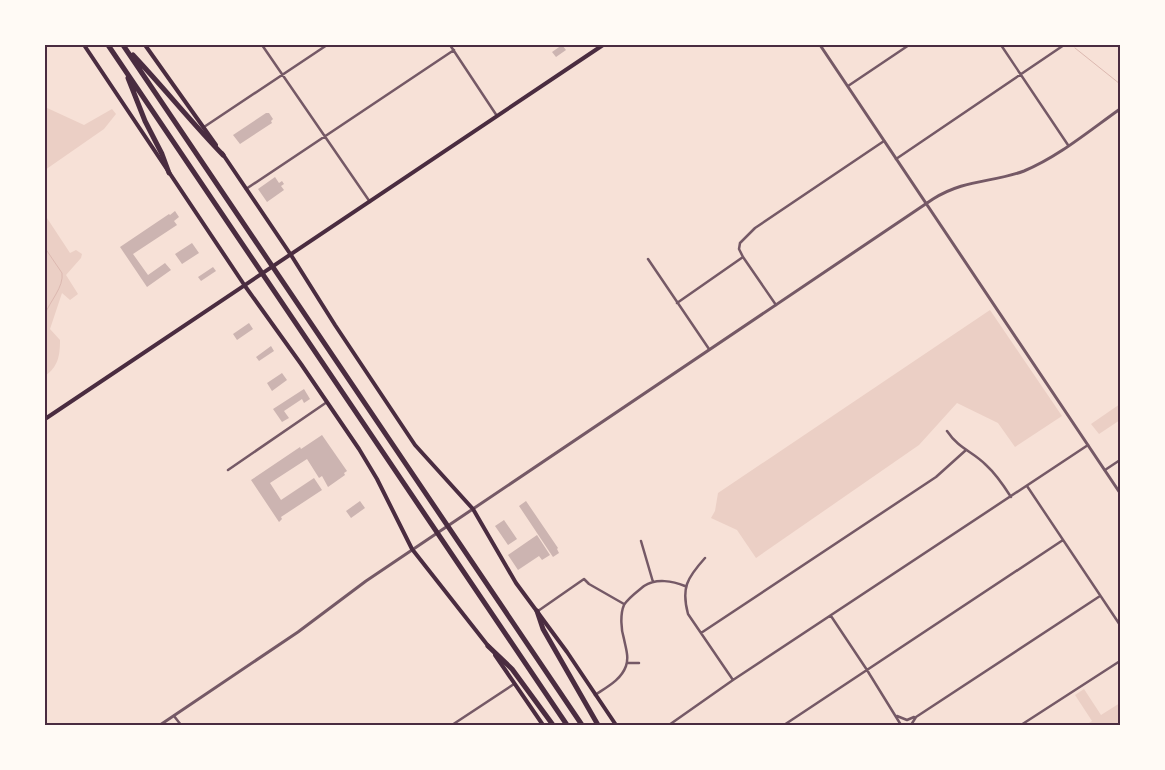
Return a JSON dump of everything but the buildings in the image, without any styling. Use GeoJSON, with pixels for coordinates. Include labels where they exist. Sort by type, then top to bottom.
{"type":"FeatureCollection","features":[{"type":"Feature","properties":{"kind":"highway"},"geometry":{"type":"LineString","coordinates":[[108,45],[567,725]]}},
{"type":"Feature","properties":{"kind":"highway"},"geometry":{"type":"LineString","coordinates":[[123,45],[223,155]]}},
{"type":"Feature","properties":{"kind":"highway"},"geometry":{"type":"LineString","coordinates":[[123,45],[582,725]]}},
{"type":"Feature","properties":{"kind":"highway"},"geometry":{"type":"LineString","coordinates":[[124,68],[145,121],[170,174]]}},
{"type":"Feature","properties":{"kind":"highway"},"geometry":{"type":"LineString","coordinates":[[537,611],[543,629],[598,725]]}},
{"type":"Feature","properties":{"kind":"highway"},"geometry":{"type":"LineString","coordinates":[[488,646],[507,662],[553,725]]}},
{"type":"Feature","properties":{"kind":"main road"},"geometry":{"type":"LineString","coordinates":[[84,45],[245,286],[370,466],[412,550],[488,646],[543,725]]}},
{"type":"Feature","properties":{"kind":"main road"},"geometry":{"type":"LineString","coordinates":[[145,45],[204,127],[291,255],[415,445],[473,509],[516,583],[616,725]]}},
{"type":"Feature","properties":{"kind":"main road"},"geometry":{"type":"LineString","coordinates":[[45,419],[603,45]]}},
{"type":"Feature","properties":{"kind":"street"},"geometry":{"type":"LineString","coordinates":[[262,45],[370,202]]}},
{"type":"Feature","properties":{"kind":"street"},"geometry":{"type":"LineString","coordinates":[[204,127],[327,45]]}},
{"type":"Feature","properties":{"kind":"street"},"geometry":{"type":"LineString","coordinates":[[450,45],[497,116]]}},
{"type":"Feature","properties":{"kind":"street"},"geometry":{"type":"LineString","coordinates":[[820,45],[1120,493]]}},
{"type":"Feature","properties":{"kind":"street"},"geometry":{"type":"LineString","coordinates":[[848,86],[909,45]]}},
{"type":"Feature","properties":{"kind":"street"},"geometry":{"type":"LineString","coordinates":[[1001,45],[1068,145]]}},
{"type":"Feature","properties":{"kind":"street"},"geometry":{"type":"LineString","coordinates":[[896,158],[1064,45]]}},
{"type":"Feature","properties":{"kind":"street"},"geometry":{"type":"LineString","coordinates":[[246,189],[454,50]]}},
{"type":"Feature","properties":{"kind":"street"},"geometry":{"type":"LineString","coordinates":[[160,725],[298,632],[366,581],[926,203],[944,192],[959,186],[1003,177],[1028,169],[1046,160],[1120,109]]}},
{"type":"Feature","properties":{"kind":"street"},"geometry":{"type":"LineString","coordinates":[[776,305],[743,257],[739,249],[740,243],[755,228],[884,141]]}},
{"type":"Feature","properties":{"kind":"street"},"geometry":{"type":"LineString","coordinates":[[677,303],[743,257]]}},
{"type":"Feature","properties":{"kind":"street"},"geometry":{"type":"LineString","coordinates":[[648,259],[709,349]]}},
{"type":"Feature","properties":{"kind":"street"},"geometry":{"type":"LineString","coordinates":[[228,470],[327,402]]}},
{"type":"Feature","properties":{"kind":"street"},"geometry":{"type":"LineString","coordinates":[[947,431],[954,441],[986,464],[1011,497]]}},
{"type":"Feature","properties":{"kind":"street"},"geometry":{"type":"LineString","coordinates":[[669,725],[733,680],[1088,445]]}},
{"type":"Feature","properties":{"kind":"street"},"geometry":{"type":"LineString","coordinates":[[701,633],[936,477],[966,450]]}},
{"type":"Feature","properties":{"kind":"street"},"geometry":{"type":"LineString","coordinates":[[1105,470],[1120,460]]}},
{"type":"Feature","properties":{"kind":"street"},"geometry":{"type":"LineString","coordinates":[[1027,486],[1120,625]]}},
{"type":"Feature","properties":{"kind":"street"},"geometry":{"type":"LineString","coordinates":[[784,725],[1064,540]]}},
{"type":"Feature","properties":{"kind":"street"},"geometry":{"type":"LineString","coordinates":[[641,541],[653,582]]}},
{"type":"Feature","properties":{"kind":"street"},"geometry":{"type":"LineString","coordinates":[[705,558],[690,576],[685,586],[685,603],[688,614],[733,680]]}},
{"type":"Feature","properties":{"kind":"street"},"geometry":{"type":"LineString","coordinates":[[537,611],[584,579],[589,584],[624,604]]}},
{"type":"Feature","properties":{"kind":"street"},"geometry":{"type":"LineString","coordinates":[[595,694],[616,681],[622,674],[627,662],[628,655],[622,628],[624,604],[639,590],[653,582],[676,582],[685,586]]}},
{"type":"Feature","properties":{"kind":"street"},"geometry":{"type":"LineString","coordinates":[[896,715],[907,720],[916,717],[1100,596]]}},
{"type":"Feature","properties":{"kind":"street"},"geometry":{"type":"LineString","coordinates":[[831,616],[901,725]]}},
{"type":"Feature","properties":{"kind":"street"},"geometry":{"type":"LineString","coordinates":[[1021,725],[1120,661]]}},
{"type":"Feature","properties":{"kind":"street"},"geometry":{"type":"LineString","coordinates":[[627,662],[639,663]]}},
{"type":"Feature","properties":{"kind":"street"},"geometry":{"type":"LineString","coordinates":[[452,725],[515,683]]}},
{"type":"Feature","properties":{"kind":"street"},"geometry":{"type":"LineString","coordinates":[[174,715],[180,725]]}},
{"type":"Feature","properties":{"kind":"street"},"geometry":{"type":"LineString","coordinates":[[911,725],[916,717]]}},
{"type":"Feature","properties":{"kind":"shaded area"},"geometry":{"type":"Polygon","coordinates":[[[45,107],[84,125],[112,109],[116,114],[104,129],[45,170],[45,107]]]}},
{"type":"Feature","properties":{"kind":"shaded area"},"geometry":{"type":"Polygon","coordinates":[[[45,215],[70,253],[76,250],[82,254],[81,258],[66,275],[78,294],[70,300],[62,293],[50,329],[60,340],[59,356],[53,369],[45,376],[45,215]]]}},
{"type":"Feature","properties":{"kind":"shaded area"},"geometry":{"type":"Polygon","coordinates":[[[990,310],[1062,416],[1015,447],[998,423],[957,403],[919,445],[756,558],[737,530],[711,518],[715,511],[718,493],[990,310]]]}},
{"type":"Feature","properties":{"kind":"shaded area"},"geometry":{"type":"Polygon","coordinates":[[[1120,404],[1120,420],[1099,434],[1091,424],[1120,404]]]}},
{"type":"Feature","properties":{"kind":"shaded area"},"geometry":{"type":"Polygon","coordinates":[[[1084,689],[1101,715],[1120,703],[1120,725],[1086,725],[1092,721],[1075,695],[1084,689]]]}},
{"type":"Feature","properties":{"kind":"waterway"},"geometry":{"type":"LineString","coordinates":[[1075,48],[1120,84]]}},
{"type":"Feature","properties":{"kind":"waterway"},"geometry":{"type":"LineString","coordinates":[[45,248],[62,273],[59,289],[45,314]]}}]}
